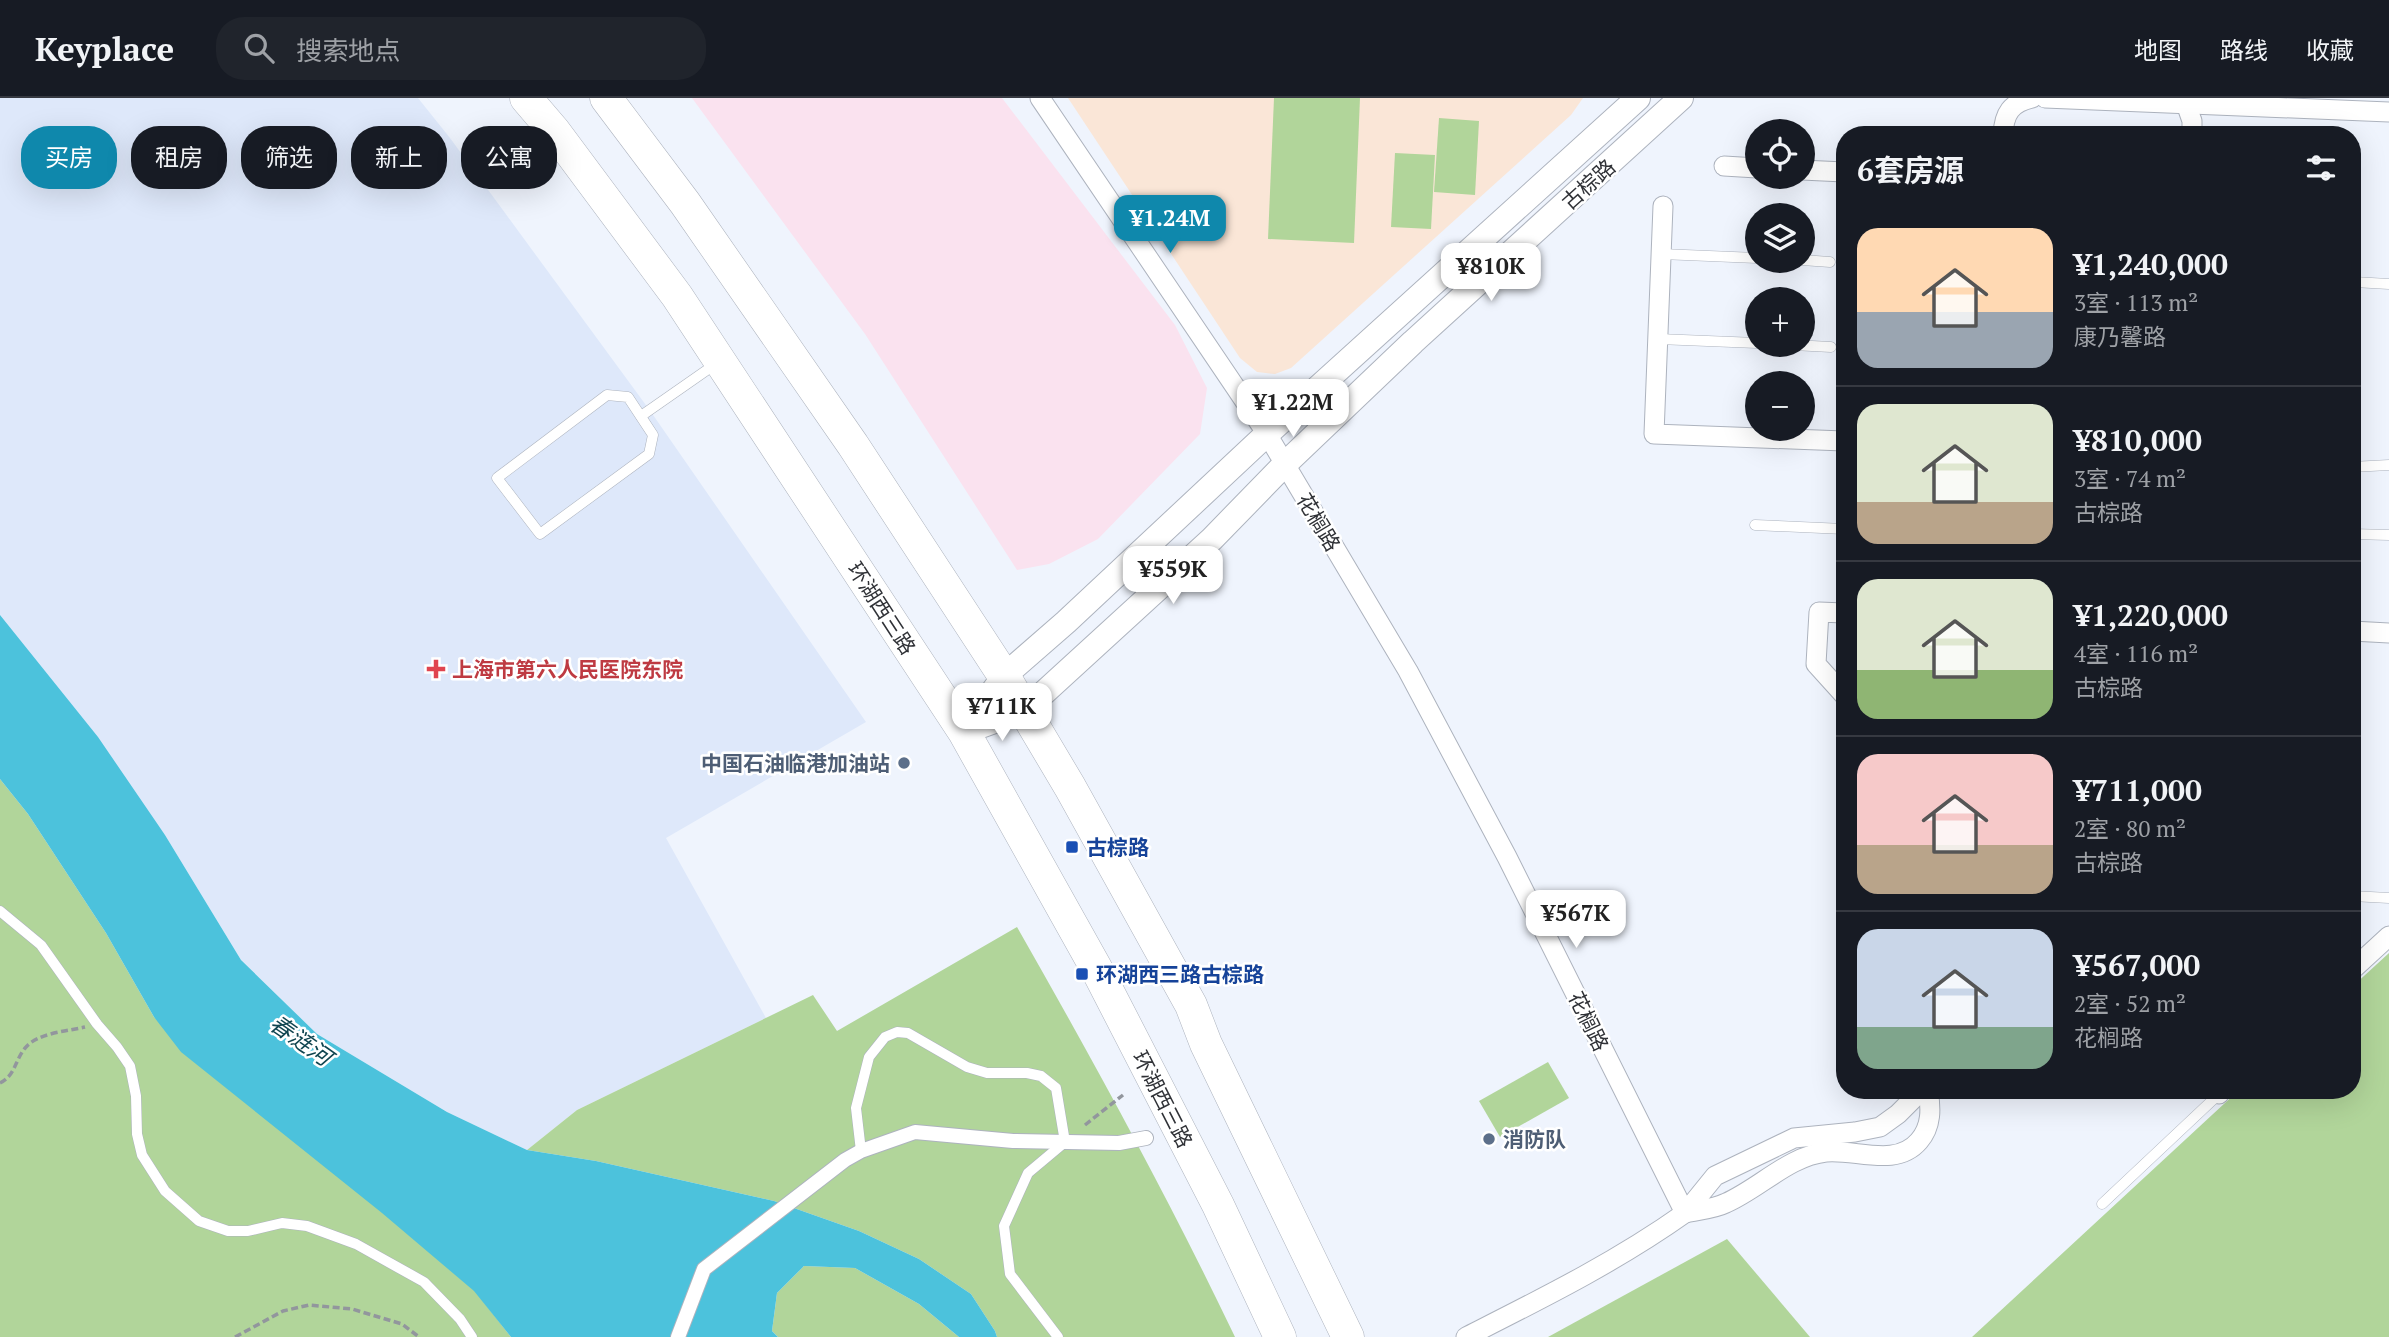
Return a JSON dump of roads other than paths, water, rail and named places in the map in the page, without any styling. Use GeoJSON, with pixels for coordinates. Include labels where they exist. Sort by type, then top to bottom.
{"type":"FeatureCollection","features":[{"type":"Feature","properties":{"kind":"main road","name":"环湖西三路"},"geometry":{"type":"LineString","coordinates":[[526,98],[555,132],[669,285],[964,732],[1096,968],[1218,1205],[1280,1337]]}},
{"type":"Feature","properties":{"kind":"main road"},"geometry":{"type":"LineString","coordinates":[[607,98],[685,203],[853,445],[1025,710],[1191,1005],[1206,1044],[1348,1337]]}},
{"type":"Feature","properties":{"kind":"street","name":"花榈路"},"geometry":{"type":"LineString","coordinates":[[1040,98],[1267,434],[1421,695],[1507,857],[1685,1213]]}},
{"type":"Feature","properties":{"kind":"street","name":"古棕路"},"geometry":{"type":"LineString","coordinates":[[964,732],[1004,676],[1638,98]]}},
{"type":"Feature","properties":{"kind":"street"},"geometry":{"type":"LineString","coordinates":[[2004,126],[2010,108],[2018,101],[2032,98]]}},
{"type":"Feature","properties":{"kind":"street"},"geometry":{"type":"LineString","coordinates":[[2045,98],[2185,101],[2389,112]]}},
{"type":"Feature","properties":{"kind":"street"},"geometry":{"type":"LineString","coordinates":[[2185,101],[2192,126]]}},
{"type":"Feature","properties":{"kind":"street","name":"古棕路"},"geometry":{"type":"LineString","coordinates":[[964,732],[1025,710],[1212,539],[1285,464],[1668,102]]}},
{"type":"Feature","properties":{"kind":"street"},"geometry":{"type":"LineString","coordinates":[[1724,166],[1745,167]]}},
{"type":"Feature","properties":{"kind":"street"},"geometry":{"type":"LineString","coordinates":[[1815,171],[1836,172]]}},
{"type":"Feature","properties":{"kind":"street"},"geometry":{"type":"LineString","coordinates":[[1663,206],[1654,434],[1836,442]]}},
{"type":"Feature","properties":{"kind":"street"},"geometry":{"type":"LineString","coordinates":[[1836,612],[1819,612],[1816,664],[1836,686]]}},
{"type":"Feature","properties":{"kind":"street"},"geometry":{"type":"LineString","coordinates":[[2361,631],[2389,632]]}},
{"type":"Feature","properties":{"kind":"street"},"geometry":{"type":"LineString","coordinates":[[2361,962],[2389,936]]}},
{"type":"Feature","properties":{"kind":"street"},"geometry":{"type":"LineString","coordinates":[[1466,1337],[1546,1297],[1647,1240],[1685,1213],[1715,1176],[1794,1138],[1855,1132],[1880,1126],[1898,1114],[1913,1099]]}},
{"type":"Feature","properties":{"kind":"street"},"geometry":{"type":"LineString","coordinates":[[1685,1213],[1725,1204],[1810,1156],[1827,1152],[1881,1156],[1900,1153],[1919,1142],[1928,1126],[1932,1109],[1930,1099]]}},
{"type":"Feature","properties":{"kind":"street"},"geometry":{"type":"LineString","coordinates":[[678,1337],[704,1269],[845,1160],[861,1151],[915,1132],[1013,1141],[1119,1143],[1146,1138]]}},
{"type":"Feature","properties":{"kind":"lane"},"geometry":{"type":"LineString","coordinates":[[1661,254],[1745,258]]}},
{"type":"Feature","properties":{"kind":"lane"},"geometry":{"type":"LineString","coordinates":[[1815,261],[1830,262]]}},
{"type":"Feature","properties":{"kind":"lane"},"geometry":{"type":"LineString","coordinates":[[2361,282],[2389,284]]}},
{"type":"Feature","properties":{"kind":"lane"},"geometry":{"type":"LineString","coordinates":[[1658,339],[1745,343]]}},
{"type":"Feature","properties":{"kind":"lane"},"geometry":{"type":"LineString","coordinates":[[1815,346],[1832,346]]}},
{"type":"Feature","properties":{"kind":"lane"},"geometry":{"type":"LineString","coordinates":[[641,416],[720,360]]}},
{"type":"Feature","properties":{"kind":"lane"},"geometry":{"type":"LineString","coordinates":[[607,395],[628,397],[641,416],[653,435],[649,454],[540,534],[497,478],[607,395]]}},
{"type":"Feature","properties":{"kind":"lane"},"geometry":{"type":"LineString","coordinates":[[2361,467],[2389,466]]}},
{"type":"Feature","properties":{"kind":"lane"},"geometry":{"type":"LineString","coordinates":[[1755,525],[1836,529]]}},
{"type":"Feature","properties":{"kind":"lane"},"geometry":{"type":"LineString","coordinates":[[2361,534],[2389,535]]}},
{"type":"Feature","properties":{"kind":"lane"},"geometry":{"type":"LineString","coordinates":[[2361,896],[2389,898]]}},
{"type":"Feature","properties":{"kind":"lane"},"geometry":{"type":"LineString","coordinates":[[0,911],[41,945],[130,1066],[136,1096],[137,1134],[142,1155],[165,1191],[199,1221],[229,1231],[248,1231],[282,1223],[307,1226],[356,1244],[424,1282],[460,1319],[472,1337]]}},
{"type":"Feature","properties":{"kind":"lane"},"geometry":{"type":"LineString","coordinates":[[861,1151],[856,1108],[870,1057],[884,1037],[897,1032],[908,1033],[967,1067],[987,1073],[1027,1073],[1041,1076],[1056,1088],[1065,1142],[1028,1173],[1004,1226],[1010,1273],[1058,1337]]}},
{"type":"Feature","properties":{"kind":"lane"},"geometry":{"type":"LineString","coordinates":[[2102,1204],[2211,1099]]}},
{"type":"Feature","properties":{"kind":"water","name":"春涟河"},"geometry":{"type":"Polygon","coordinates":[[[0,615],[98,737],[165,835],[241,960],[317,1034],[447,1112],[527,1150],[596,1161],[774,1201],[859,1231],[919,1259],[971,1294],[997,1337],[959,1337],[919,1304],[855,1268],[804,1266],[777,1293],[772,1331],[778,1337],[511,1337],[474,1291],[382,1213],[181,1052],[154,1017],[106,933],[28,814],[0,779],[0,615]]]}},
{"type":"Feature","properties":{"kind":"place","name":"上海市第六人民医院东院"},"geometry":{"type":"Point","coordinates":[436,669]}},
{"type":"Feature","properties":{"kind":"place","name":"中国石油临港加油站"},"geometry":{"type":"Point","coordinates":[904,763]}},
{"type":"Feature","properties":{"kind":"place","name":"古棕路"},"geometry":{"type":"Point","coordinates":[1072,847]}},
{"type":"Feature","properties":{"kind":"place","name":"环湖西三路古棕路"},"geometry":{"type":"Point","coordinates":[1082,974]}},
{"type":"Feature","properties":{"kind":"place","name":"消防队"},"geometry":{"type":"Point","coordinates":[1489,1139]}}]}
